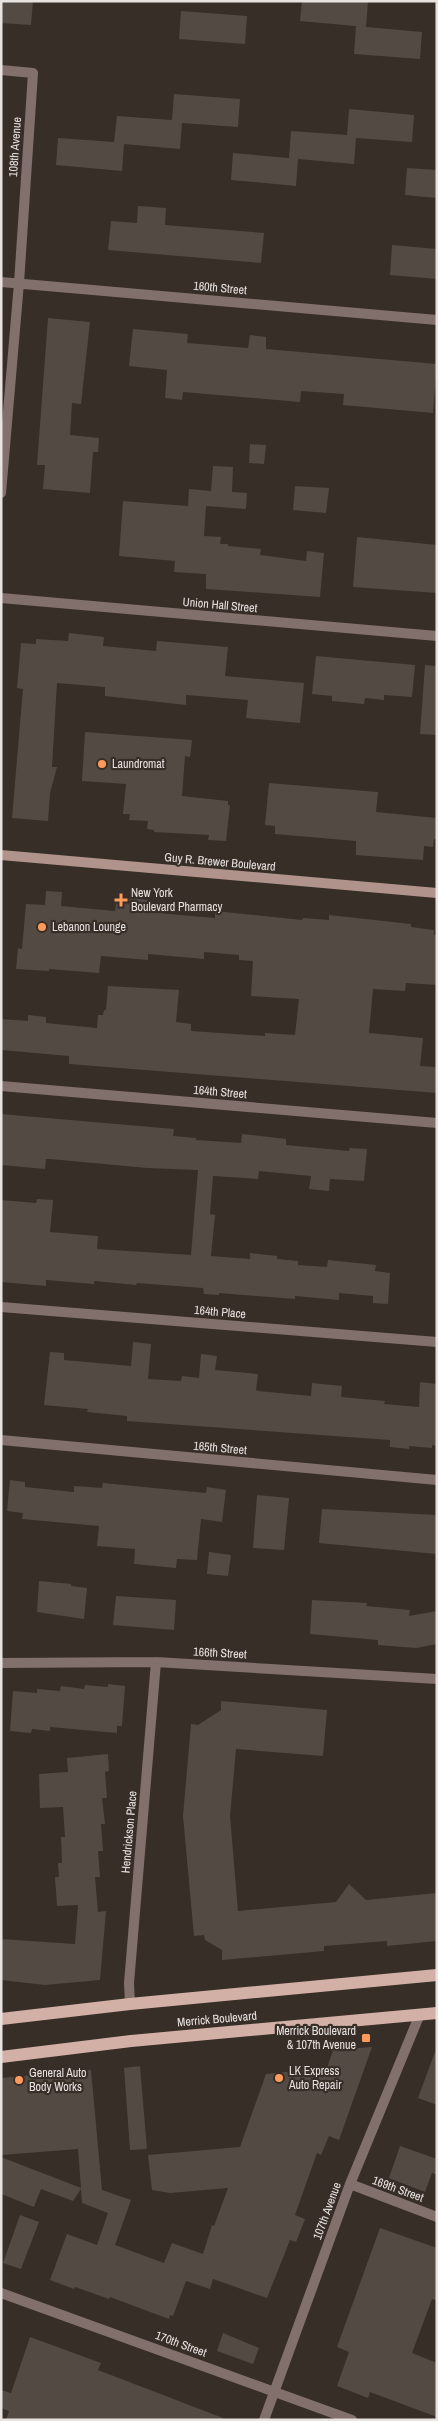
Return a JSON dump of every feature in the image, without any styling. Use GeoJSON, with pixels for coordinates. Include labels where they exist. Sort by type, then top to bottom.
{"type":"FeatureCollection","features":[{"type":"Feature","properties":{"kind":"main road","name":"Guy R. Brewer Boulevard"},"geometry":{"type":"LineString","coordinates":[[1,855],[437,893]]}},
{"type":"Feature","properties":{"kind":"main road","name":"Merrick Boulevard"},"geometry":{"type":"LineString","coordinates":[[1,2019],[130,2004],[437,1975]]}},
{"type":"Feature","properties":{"kind":"main road","name":"Merrick Boulevard"},"geometry":{"type":"LineString","coordinates":[[1,2057],[131,2041],[437,2013]]}},
{"type":"Feature","properties":{"kind":"street","name":"108th Avenue"},"geometry":{"type":"LineString","coordinates":[[1,70],[33,72],[19,284],[1,493]]}},
{"type":"Feature","properties":{"kind":"street","name":"160th Street"},"geometry":{"type":"LineString","coordinates":[[1,282],[437,320]]}},
{"type":"Feature","properties":{"kind":"street","name":"Union Hall Street"},"geometry":{"type":"LineString","coordinates":[[1,598],[437,636]]}},
{"type":"Feature","properties":{"kind":"street","name":"164th Street"},"geometry":{"type":"LineString","coordinates":[[1,1086],[437,1123]]}},
{"type":"Feature","properties":{"kind":"street","name":"164th Place"},"geometry":{"type":"LineString","coordinates":[[1,1307],[437,1342]]}},
{"type":"Feature","properties":{"kind":"street","name":"165th Street"},"geometry":{"type":"LineString","coordinates":[[1,1440],[437,1480]]}},
{"type":"Feature","properties":{"kind":"street","name":"166th Street"},"geometry":{"type":"LineString","coordinates":[[1,1664],[156,1662],[437,1678]]}},
{"type":"Feature","properties":{"kind":"street","name":"Hendrickson Place"},"geometry":{"type":"LineString","coordinates":[[130,2004],[129,1983],[156,1662]]}},
{"type":"Feature","properties":{"kind":"street","name":"107th Avenue"},"geometry":{"type":"LineString","coordinates":[[264,2420],[350,2184],[420,2014]]}},
{"type":"Feature","properties":{"kind":"street","name":"169th Street"},"geometry":{"type":"LineString","coordinates":[[350,2184],[437,2217]]}},
{"type":"Feature","properties":{"kind":"street","name":"170th Street"},"geometry":{"type":"LineString","coordinates":[[1,2293],[352,2420]]}},
{"type":"Feature","properties":{"kind":"building"},"geometry":{"type":"Polygon","coordinates":[[[1,1],[33,1],[31,25],[1,23],[1,1]]]}},
{"type":"Feature","properties":{"kind":"building"},"geometry":{"type":"Polygon","coordinates":[[[302,1],[368,1],[366,27],[300,21],[302,1]]]}},
{"type":"Feature","properties":{"kind":"building"},"geometry":{"type":"Polygon","coordinates":[[[181,11],[247,16],[245,44],[179,39],[181,11]]]}},
{"type":"Feature","properties":{"kind":"building"},"geometry":{"type":"Polygon","coordinates":[[[356,26],[422,32],[420,59],[354,54],[356,26]]]}},
{"type":"Feature","properties":{"kind":"building"},"geometry":{"type":"Polygon","coordinates":[[[174,94],[240,99],[238,127],[182,123],[180,149],[124,144],[122,171],[56,165],[58,138],[114,142],[117,116],[172,120],[174,94]]]}},
{"type":"Feature","properties":{"kind":"building"},"geometry":{"type":"Polygon","coordinates":[[[349,109],[414,115],[412,142],[356,138],[354,164],[298,159],[296,186],[231,180],[233,153],[289,158],[291,131],[347,135],[349,109]]]}},
{"type":"Feature","properties":{"kind":"building"},"geometry":{"type":"Polygon","coordinates":[[[407,168],[437,170],[437,198],[405,195],[407,168]]]}},
{"type":"Feature","properties":{"kind":"building"},"geometry":{"type":"Polygon","coordinates":[[[138,206],[166,208],[165,225],[264,233],[261,263],[108,250],[111,221],[137,223],[138,206]]]}},
{"type":"Feature","properties":{"kind":"building"},"geometry":{"type":"Polygon","coordinates":[[[392,245],[437,249],[437,279],[390,275],[392,245]]]}},
{"type":"Feature","properties":{"kind":"building"},"geometry":{"type":"Polygon","coordinates":[[[48,318],[90,322],[81,404],[72,403],[70,435],[99,438],[98,452],[93,452],[90,493],[43,489],[45,465],[37,465],[48,318]]]}},
{"type":"Feature","properties":{"kind":"building"},"geometry":{"type":"Polygon","coordinates":[[[133,329],[188,334],[187,343],[248,348],[250,335],[266,337],[266,349],[437,364],[433,413],[343,405],[344,394],[301,391],[300,402],[183,392],[182,400],[165,398],[167,370],[129,366],[133,329]]]}},
{"type":"Feature","properties":{"kind":"building"},"geometry":{"type":"Polygon","coordinates":[[[250,444],[266,445],[264,464],[249,463],[250,444]]]}},
{"type":"Feature","properties":{"kind":"building"},"geometry":{"type":"Polygon","coordinates":[[[213,466],[233,467],[232,492],[247,493],[246,509],[206,506],[204,536],[221,537],[220,544],[228,544],[228,546],[261,549],[260,555],[306,561],[307,551],[324,553],[320,597],[206,589],[206,574],[174,572],[175,561],[119,556],[123,501],[188,506],[189,489],[211,491],[213,466]]]}},
{"type":"Feature","properties":{"kind":"building"},"geometry":{"type":"Polygon","coordinates":[[[295,486],[329,488],[326,513],[293,510],[295,486]]]}},
{"type":"Feature","properties":{"kind":"building"},"geometry":{"type":"Polygon","coordinates":[[[357,537],[437,545],[437,593],[353,587],[357,537]]]}},
{"type":"Feature","properties":{"kind":"building"},"geometry":{"type":"Polygon","coordinates":[[[69,633],[104,637],[103,646],[156,651],[157,641],[228,647],[225,676],[304,683],[300,723],[246,718],[248,700],[186,695],[186,705],[105,696],[105,687],[57,683],[52,767],[57,767],[50,793],[48,821],[12,818],[23,689],[17,688],[21,643],[36,644],[36,639],[68,641],[69,633]]]}},
{"type":"Feature","properties":{"kind":"building"},"geometry":{"type":"Polygon","coordinates":[[[316,656],[415,665],[412,697],[384,695],[384,700],[365,698],[364,704],[332,701],[332,696],[312,694],[316,656]]]}},
{"type":"Feature","properties":{"kind":"building"},"geometry":{"type":"Polygon","coordinates":[[[425,665],[437,666],[437,735],[420,734],[425,665]]]}},
{"type":"Feature","properties":{"kind":"building"},"geometry":{"type":"Polygon","coordinates":[[[85,732],[192,740],[190,757],[185,756],[182,796],[228,801],[228,805],[230,805],[226,841],[208,840],[209,835],[154,832],[154,830],[147,829],[148,821],[129,820],[130,814],[123,814],[126,784],[82,781],[85,732]]]}},
{"type":"Feature","properties":{"kind":"building"},"geometry":{"type":"Polygon","coordinates":[[[269,783],[378,792],[376,812],[437,818],[437,839],[434,839],[433,847],[424,846],[423,860],[356,855],[356,841],[275,834],[275,826],[265,825],[269,783]]]}},
{"type":"Feature","properties":{"kind":"building"},"geometry":{"type":"Polygon","coordinates":[[[46,891],[62,892],[61,906],[115,911],[117,897],[151,900],[149,912],[215,918],[215,911],[302,920],[303,918],[329,920],[329,915],[411,924],[411,927],[434,930],[434,935],[437,935],[437,985],[406,983],[405,991],[373,989],[369,1033],[423,1038],[420,1066],[437,1067],[437,1093],[69,1064],[69,1056],[1,1050],[1,1019],[28,1021],[28,1015],[46,1017],[46,1023],[97,1028],[98,1015],[103,1015],[104,1010],[106,1010],[108,986],[179,990],[176,1022],[191,1024],[191,1031],[265,1036],[265,1033],[295,1035],[299,999],[251,996],[253,961],[239,960],[239,955],[204,952],[204,959],[148,954],[148,960],[101,956],[99,973],[49,969],[49,971],[16,969],[18,948],[22,949],[26,904],[45,905],[46,891]]]}},
{"type":"Feature","properties":{"kind":"building"},"geometry":{"type":"Polygon","coordinates":[[[1,1114],[174,1129],[173,1136],[196,1138],[196,1140],[241,1143],[242,1134],[286,1139],[286,1145],[349,1151],[350,1148],[367,1149],[364,1181],[330,1179],[329,1191],[309,1189],[311,1176],[259,1171],[258,1179],[213,1176],[210,1214],[215,1215],[211,1256],[250,1259],[250,1253],[298,1261],[298,1265],[327,1267],[328,1260],[376,1265],[375,1271],[390,1273],[388,1304],[373,1303],[373,1296],[339,1293],[339,1300],[295,1296],[295,1299],[219,1293],[219,1295],[204,1294],[203,1288],[137,1283],[136,1285],[94,1281],[94,1284],[46,1280],[46,1286],[1,1282],[1,1200],[36,1203],[37,1199],[53,1200],[50,1232],[98,1236],[97,1249],[191,1255],[198,1170],[147,1168],[50,1159],[46,1159],[45,1169],[1,1165],[1,1114]]]}},
{"type":"Feature","properties":{"kind":"building"},"geometry":{"type":"Polygon","coordinates":[[[133,1342],[151,1344],[148,1379],[181,1381],[182,1376],[199,1378],[201,1354],[217,1356],[215,1370],[258,1374],[256,1390],[258,1391],[311,1396],[312,1383],[342,1386],[341,1397],[385,1401],[384,1404],[419,1407],[420,1382],[437,1384],[437,1446],[432,1445],[432,1448],[409,1446],[409,1449],[390,1447],[390,1440],[127,1421],[127,1416],[87,1412],[88,1409],[44,1405],[50,1352],[64,1353],[64,1360],[131,1366],[133,1342]]]}},
{"type":"Feature","properties":{"kind":"building"},"geometry":{"type":"Polygon","coordinates":[[[10,1480],[25,1482],[25,1487],[74,1492],[74,1486],[102,1488],[103,1483],[206,1493],[207,1487],[226,1490],[222,1522],[201,1519],[197,1560],[177,1559],[176,1568],[134,1564],[135,1549],[97,1546],[99,1526],[22,1519],[23,1513],[7,1511],[10,1480]]]}},
{"type":"Feature","properties":{"kind":"building"},"geometry":{"type":"Polygon","coordinates":[[[257,1495],[289,1498],[284,1550],[253,1548],[257,1495]]]}},
{"type":"Feature","properties":{"kind":"building"},"geometry":{"type":"Polygon","coordinates":[[[322,1509],[437,1515],[437,1554],[319,1543],[322,1509]]]}},
{"type":"Feature","properties":{"kind":"building"},"geometry":{"type":"Polygon","coordinates":[[[209,1552],[231,1555],[228,1576],[207,1574],[209,1552]]]}},
{"type":"Feature","properties":{"kind":"building"},"geometry":{"type":"Polygon","coordinates":[[[39,1581],[71,1584],[71,1586],[87,1588],[84,1619],[37,1612],[39,1581]]]}},
{"type":"Feature","properties":{"kind":"building"},"geometry":{"type":"Polygon","coordinates":[[[116,1596],[176,1600],[174,1630],[113,1625],[116,1596]]]}},
{"type":"Feature","properties":{"kind":"building"},"geometry":{"type":"Polygon","coordinates":[[[312,1600],[367,1603],[366,1606],[410,1610],[409,1616],[437,1611],[437,1644],[416,1648],[378,1645],[378,1640],[310,1634],[312,1600]]]}},
{"type":"Feature","properties":{"kind":"building"},"geometry":{"type":"Polygon","coordinates":[[[108,1684],[125,1686],[122,1726],[117,1726],[117,1733],[50,1727],[50,1731],[32,1729],[31,1733],[10,1731],[13,1691],[37,1693],[37,1689],[60,1691],[61,1686],[84,1689],[85,1685],[108,1687],[108,1684]]]}},
{"type":"Feature","properties":{"kind":"building"},"geometry":{"type":"Polygon","coordinates":[[[221,1701],[327,1710],[323,1756],[236,1749],[230,1816],[238,1911],[336,1902],[349,1884],[366,1900],[437,1893],[437,1941],[387,1946],[387,1941],[324,1946],[324,1951],[222,1960],[222,1950],[205,1940],[204,1935],[194,1936],[183,1816],[191,1724],[198,1725],[221,1710],[221,1701]]]}},
{"type":"Feature","properties":{"kind":"building"},"geometry":{"type":"Polygon","coordinates":[[[108,1754],[109,1771],[105,1772],[107,1798],[102,1798],[105,1824],[101,1824],[103,1851],[98,1851],[100,1877],[95,1877],[98,1912],[106,1911],[100,1980],[45,1985],[1,1980],[1,1939],[75,1944],[78,1905],[57,1906],[55,1877],[59,1877],[58,1863],[62,1863],[61,1837],[65,1837],[63,1807],[40,1808],[39,1774],[68,1772],[67,1758],[108,1754]]]}},
{"type":"Feature","properties":{"kind":"building"},"geometry":{"type":"Polygon","coordinates":[[[372,2047],[339,2140],[329,2136],[321,2155],[317,2153],[295,2215],[305,2219],[296,2242],[290,2240],[267,2298],[213,2279],[210,2289],[186,2281],[173,2316],[170,2315],[169,2319],[110,2297],[109,2299],[50,2280],[67,2234],[97,2245],[108,2213],[82,2203],[81,2189],[73,2201],[41,2189],[34,2207],[1,2194],[1,2157],[81,2188],[78,2149],[1,2155],[1,2078],[91,2070],[102,2190],[131,2200],[115,2245],[164,2263],[172,2243],[203,2254],[212,2225],[214,2226],[228,2188],[170,2193],[152,2190],[148,2155],[240,2147],[266,2074],[327,2068],[333,2050],[372,2047]]]}},
{"type":"Feature","properties":{"kind":"building"},"geometry":{"type":"Polygon","coordinates":[[[435,2052],[437,2052],[437,2105],[418,2098],[435,2052]]]}},
{"type":"Feature","properties":{"kind":"building"},"geometry":{"type":"Polygon","coordinates":[[[140,2066],[147,2149],[130,2150],[124,2068],[140,2066]]]}},
{"type":"Feature","properties":{"kind":"building"},"geometry":{"type":"Polygon","coordinates":[[[400,2146],[437,2159],[437,2175],[432,2173],[425,2192],[389,2178],[400,2146]]]}},
{"type":"Feature","properties":{"kind":"building"},"geometry":{"type":"Polygon","coordinates":[[[20,2215],[39,2222],[21,2269],[3,2263],[20,2215]]]}},
{"type":"Feature","properties":{"kind":"building"},"geometry":{"type":"Polygon","coordinates":[[[380,2228],[437,2248],[437,2301],[432,2299],[412,2353],[437,2363],[437,2417],[370,2392],[368,2398],[337,2386],[349,2352],[337,2347],[380,2228]]]}},
{"type":"Feature","properties":{"kind":"building"},"geometry":{"type":"Polygon","coordinates":[[[223,2333],[259,2348],[253,2364],[217,2351],[223,2333]]]}},
{"type":"Feature","properties":{"kind":"building"},"geometry":{"type":"Polygon","coordinates":[[[30,2337],[101,2363],[98,2370],[223,2418],[223,2420],[6,2420],[9,2411],[1,2408],[1,2390],[11,2393],[30,2337]]]}},
{"type":"Feature","properties":{"kind":"place","name":"Laundromat"},"geometry":{"type":"Point","coordinates":[102,764]}},
{"type":"Feature","properties":{"kind":"place","name":"New York Boulevard Pharmacy"},"geometry":{"type":"Point","coordinates":[121,900]}},
{"type":"Feature","properties":{"kind":"place","name":"Lebanon Lounge"},"geometry":{"type":"Point","coordinates":[42,927]}},
{"type":"Feature","properties":{"kind":"place","name":"Merrick Boulevard & 107th Avenue"},"geometry":{"type":"Point","coordinates":[366,2038]}},
{"type":"Feature","properties":{"kind":"place","name":"LK Express Auto Repair"},"geometry":{"type":"Point","coordinates":[279,2078]}},
{"type":"Feature","properties":{"kind":"place","name":"General Auto Body Works"},"geometry":{"type":"Point","coordinates":[19,2080]}}]}
